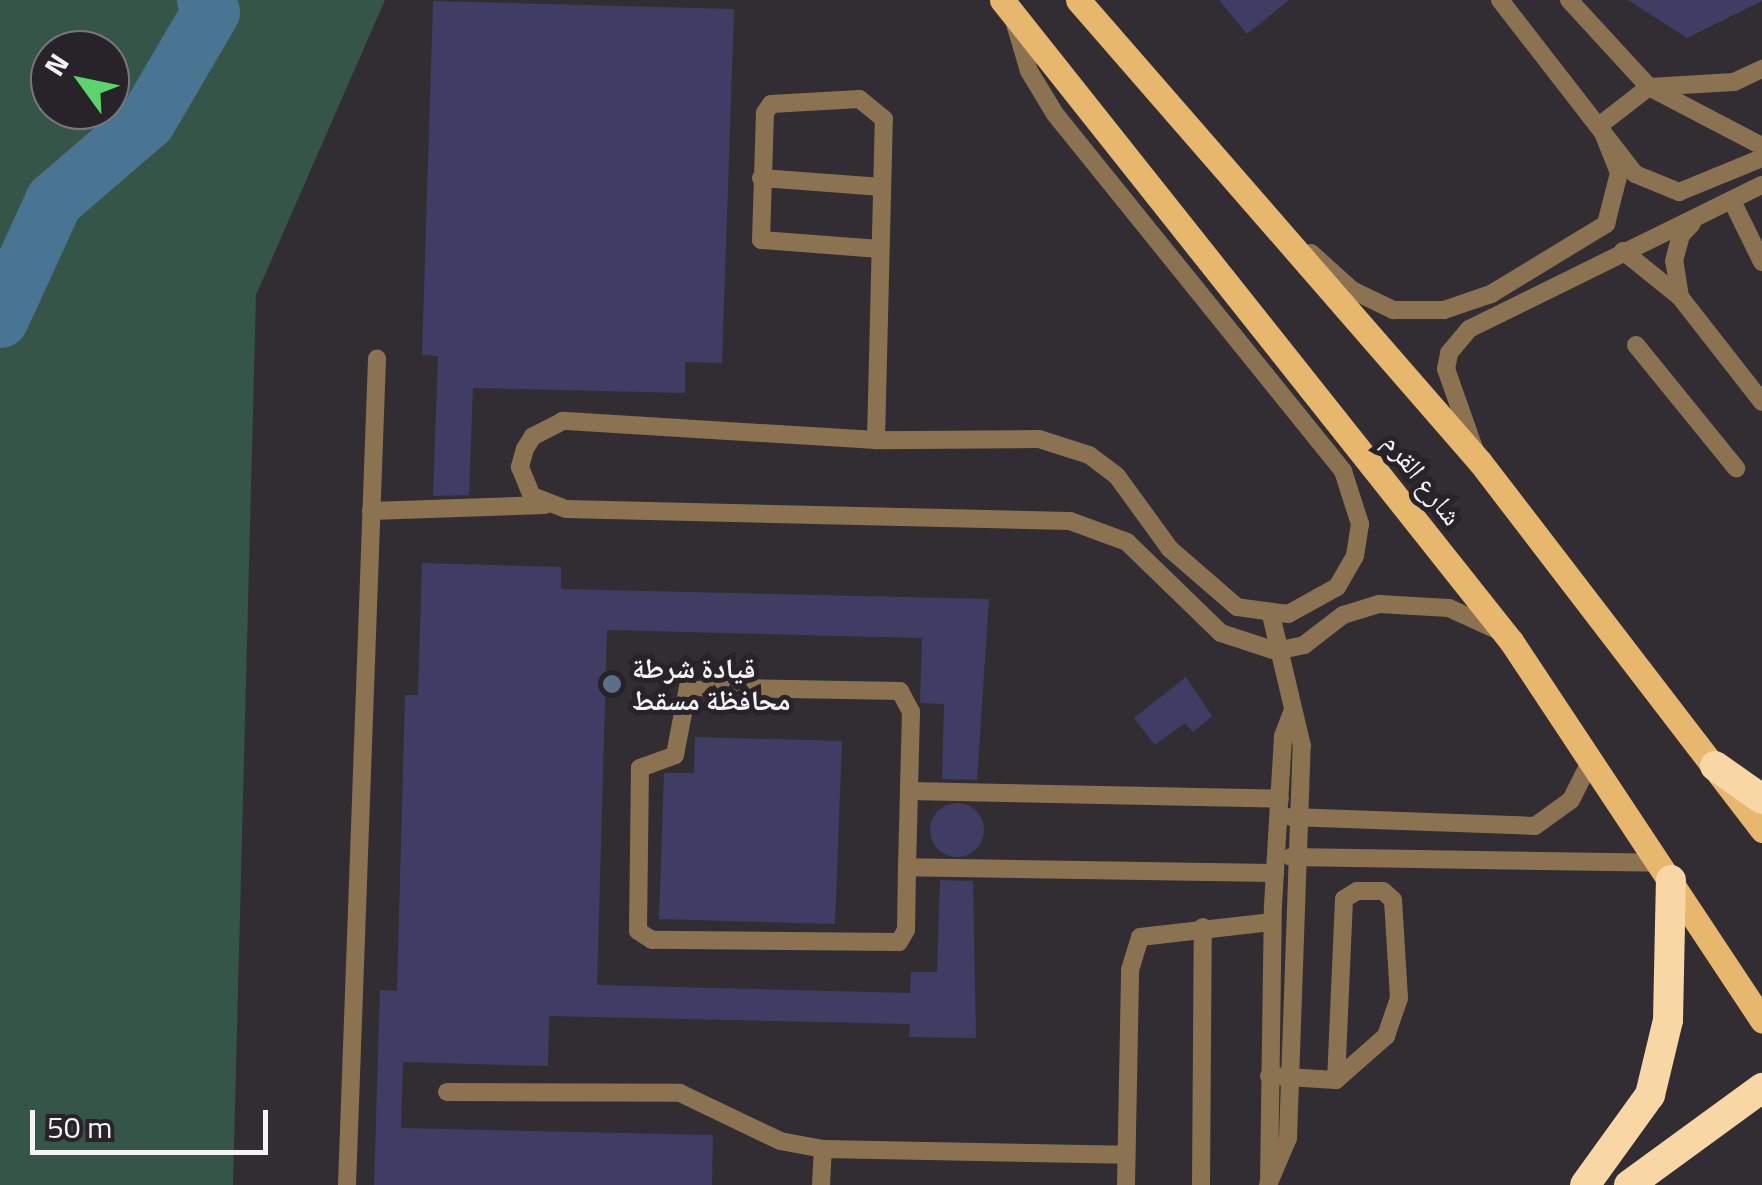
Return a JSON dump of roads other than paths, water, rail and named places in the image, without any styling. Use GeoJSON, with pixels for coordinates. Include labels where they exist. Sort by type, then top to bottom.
{"type":"FeatureCollection","features":[{"type":"Feature","properties":{"kind":"highway"},"geometry":{"type":"LineString","coordinates":[[1715,766],[1762,799]]}},
{"type":"Feature","properties":{"kind":"highway"},"geometry":{"type":"LineString","coordinates":[[1585,1185],[1650,1095],[1668,1020],[1666,872]]}},
{"type":"Feature","properties":{"kind":"highway"},"geometry":{"type":"LineString","coordinates":[[1630,1185],[1762,1088]]}},
{"type":"Feature","properties":{"kind":"main road","name":"شارع القرم"},"geometry":{"type":"LineString","coordinates":[[1078,0],[1480,462],[1762,830]]}},
{"type":"Feature","properties":{"kind":"main road","name":"شارع القرم"},"geometry":{"type":"LineString","coordinates":[[1007,6],[1511,642],[1762,1020]]}},
{"type":"Feature","properties":{"kind":"lane"},"geometry":{"type":"LineString","coordinates":[[1500,0],[1635,174],[1679,192],[1762,158]]}},
{"type":"Feature","properties":{"kind":"lane"},"geometry":{"type":"LineString","coordinates":[[1570,0],[1649,87],[1762,146]]}},
{"type":"Feature","properties":{"kind":"lane"},"geometry":{"type":"LineString","coordinates":[[545,505],[532,496],[520,467],[533,436],[563,422],[876,440],[1017,438],[1073,448],[1117,476],[1170,549],[1237,607],[1271,615],[1322,600],[1348,571],[1360,524],[1352,489],[1040,94],[1007,6]]}},
{"type":"Feature","properties":{"kind":"lane"},"geometry":{"type":"LineString","coordinates":[[1600,125],[1649,87],[1734,82],[1762,69]]}},
{"type":"Feature","properties":{"kind":"lane"},"geometry":{"type":"LineString","coordinates":[[876,440],[884,119],[872,103],[846,98],[771,104],[765,112],[761,240],[880,248]]}},
{"type":"Feature","properties":{"kind":"lane"},"geometry":{"type":"LineString","coordinates":[[1248,196],[1352,290],[1394,310],[1444,310],[1491,294],[1606,224],[1619,173],[1600,125]]}},
{"type":"Feature","properties":{"kind":"lane"},"geometry":{"type":"LineString","coordinates":[[761,178],[882,188]]}},
{"type":"Feature","properties":{"kind":"lane"},"geometry":{"type":"LineString","coordinates":[[1480,462],[1446,369],[1448,352],[1494,312],[1762,186]]}},
{"type":"Feature","properties":{"kind":"lane"},"geometry":{"type":"LineString","coordinates":[[1732,201],[1762,262]]}},
{"type":"Feature","properties":{"kind":"lane"},"geometry":{"type":"LineString","coordinates":[[1680,297],[1674,261],[1681,235],[1698,216]]}},
{"type":"Feature","properties":{"kind":"lane"},"geometry":{"type":"LineString","coordinates":[[1622,251],[1680,297],[1762,402]]}},
{"type":"Feature","properties":{"kind":"lane"},"geometry":{"type":"LineString","coordinates":[[1636,346],[1736,468]]}},
{"type":"Feature","properties":{"kind":"lane"},"geometry":{"type":"LineString","coordinates":[[347,1185],[378,359]]}},
{"type":"Feature","properties":{"kind":"lane"},"geometry":{"type":"LineString","coordinates":[[371,511],[545,505],[1054,519],[1100,529],[1155,566],[1221,633],[1276,651],[1304,645],[1356,609],[1402,602],[1449,608],[1511,642]]}},
{"type":"Feature","properties":{"kind":"lane"},"geometry":{"type":"LineString","coordinates":[[1155,566],[1170,549]]}},
{"type":"Feature","properties":{"kind":"lane"},"geometry":{"type":"LineString","coordinates":[[1268,1184],[1286,1150],[1302,746],[1276,651],[1271,615]]}},
{"type":"Feature","properties":{"kind":"lane"},"geometry":{"type":"LineString","coordinates":[[688,687],[900,691],[911,712],[909,791],[906,930],[892,943],[652,940],[638,931],[640,768],[675,755],[688,687]]}},
{"type":"Feature","properties":{"kind":"lane"},"geometry":{"type":"LineString","coordinates":[[1268,1184],[1275,865],[1283,736],[1293,710]]}},
{"type":"Feature","properties":{"kind":"lane"},"geometry":{"type":"LineString","coordinates":[[909,791],[1279,808],[1300,818],[1535,826],[1571,800],[1591,760]]}},
{"type":"Feature","properties":{"kind":"lane"},"geometry":{"type":"LineString","coordinates":[[908,867],[1275,865],[1300,858],[1666,872]]}},
{"type":"Feature","properties":{"kind":"lane"},"geometry":{"type":"LineString","coordinates":[[1269,1076],[1336,1080],[1386,1036],[1400,998],[1393,900],[1383,890],[1357,891],[1344,899],[1336,1080]]}},
{"type":"Feature","properties":{"kind":"lane"},"geometry":{"type":"LineString","coordinates":[[1126,1185],[1134,953],[1152,930],[1272,922]]}},
{"type":"Feature","properties":{"kind":"lane"},"geometry":{"type":"LineString","coordinates":[[1201,1185],[1203,927]]}},
{"type":"Feature","properties":{"kind":"lane"},"geometry":{"type":"LineString","coordinates":[[448,1092],[680,1093],[780,1140],[823,1150],[1126,1155]]}},
{"type":"Feature","properties":{"kind":"lane"},"geometry":{"type":"LineString","coordinates":[[821,1185],[823,1150]]}},
{"type":"Feature","properties":{"kind":"waterway"},"geometry":{"type":"LineString","coordinates":[[0,319],[54,201],[147,121],[211,12],[206,0]]}},
{"type":"Feature","properties":{"kind":"place","name":"قيادة شرطة محافظة مسقط"},"geometry":{"type":"Point","coordinates":[612,684]}}]}
